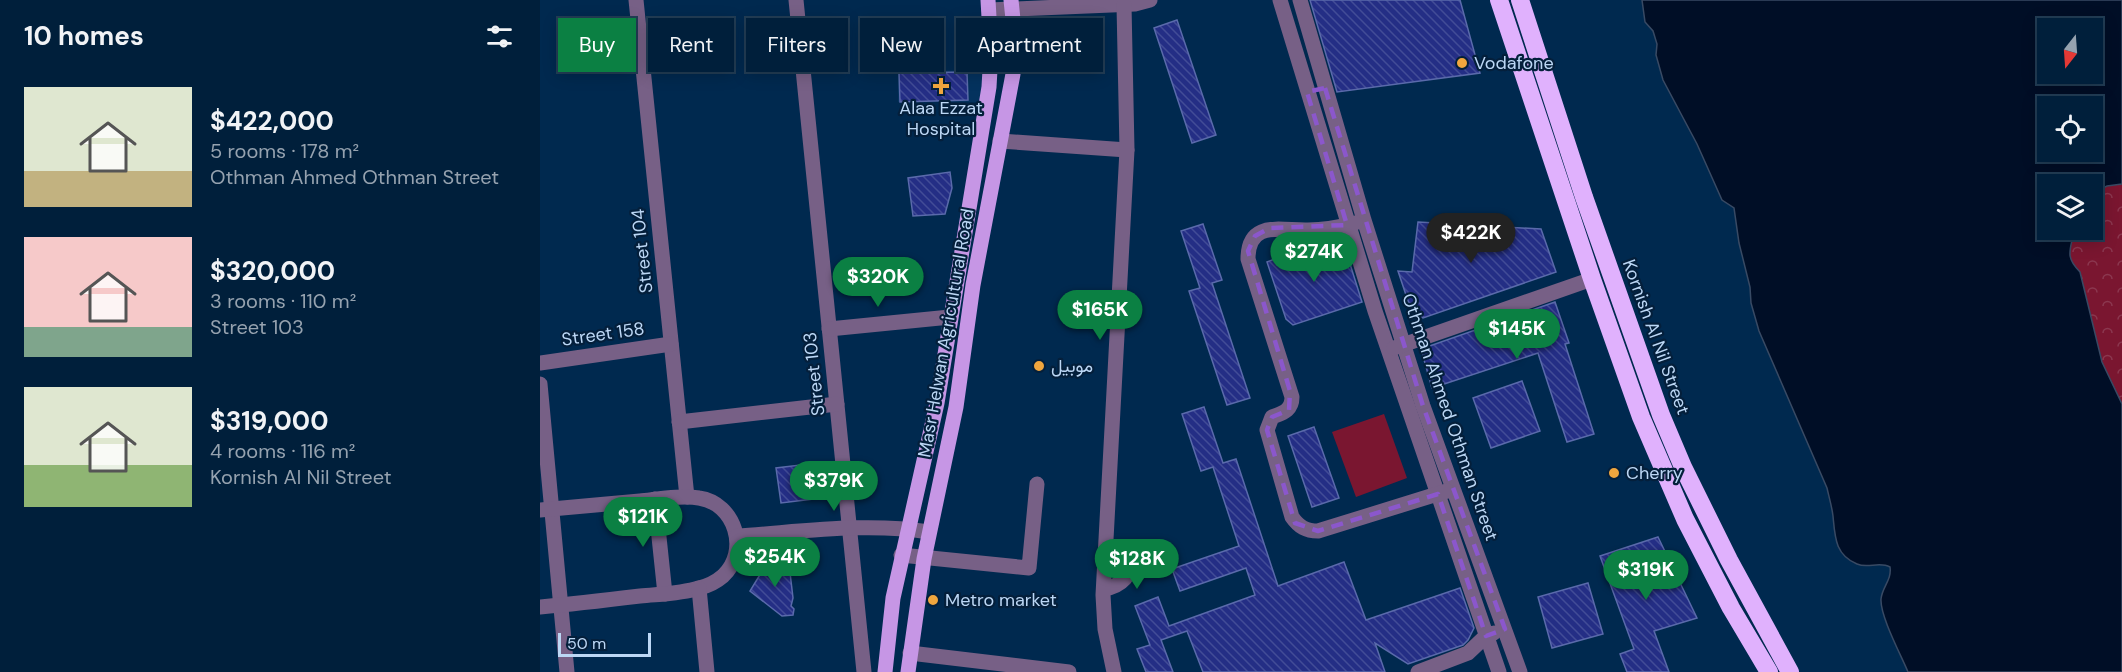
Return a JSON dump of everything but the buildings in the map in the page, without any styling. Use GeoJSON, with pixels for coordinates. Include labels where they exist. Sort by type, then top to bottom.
{"type":"FeatureCollection","features":[{"type":"Feature","properties":{"kind":"highway"},"geometry":{"type":"LineString","coordinates":[[1499,0],[1634,399],[1664,473],[1708,565],[1769,672]]}},
{"type":"Feature","properties":{"kind":"highway","name":"Kornish Al Nil Street"},"geometry":{"type":"LineString","coordinates":[[1520,0],[1584,197],[1661,415],[1683,467],[1729,560],[1790,672]]}},
{"type":"Feature","properties":{"kind":"main road","name":"Masr Helwan Agricultural Road"},"geometry":{"type":"LineString","coordinates":[[908,672],[924,559],[956,407],[973,285],[1014,62],[1012,4]]}},
{"type":"Feature","properties":{"kind":"main road","name":"Masr Helwan Agricultural Road"},"geometry":{"type":"LineString","coordinates":[[885,672],[893,598],[901,555],[930,438],[989,87],[991,52],[988,5]]}},
{"type":"Feature","properties":{"kind":"street","name":"Street 104"},"geometry":{"type":"LineString","coordinates":[[636,0],[687,497]]}},
{"type":"Feature","properties":{"kind":"street","name":"Street 103"},"geometry":{"type":"LineString","coordinates":[[796,0],[864,672]]}},
{"type":"Feature","properties":{"kind":"street"},"geometry":{"type":"LineString","coordinates":[[988,5],[1124,5],[1150,0]]}},
{"type":"Feature","properties":{"kind":"street","name":"Othman Ahmed Othman Street"},"geometry":{"type":"LineString","coordinates":[[1280,0],[1347,225],[1388,350],[1520,672]]}},
{"type":"Feature","properties":{"kind":"street","name":"Othman Ahmed Othman Street"},"geometry":{"type":"LineString","coordinates":[[1300,0],[1364,220],[1404,345],[1496,666]]}},
{"type":"Feature","properties":{"kind":"street"},"geometry":{"type":"LineString","coordinates":[[1114,672],[1105,629],[1104,589],[1127,150],[1124,5]]}},
{"type":"Feature","properties":{"kind":"street"},"geometry":{"type":"LineString","coordinates":[[1307,92],[1325,88]]}},
{"type":"Feature","properties":{"kind":"street"},"geometry":{"type":"LineString","coordinates":[[1000,141],[1127,150]]}},
{"type":"Feature","properties":{"kind":"street"},"geometry":{"type":"LineString","coordinates":[[1364,220],[1347,225],[1306,230],[1270,228],[1256,236],[1248,251],[1248,259],[1292,398],[1290,407],[1286,411],[1272,417],[1267,430],[1292,517],[1300,527],[1318,531],[1445,491]]}},
{"type":"Feature","properties":{"kind":"street"},"geometry":{"type":"LineString","coordinates":[[1388,350],[1592,279]]}},
{"type":"Feature","properties":{"kind":"street"},"geometry":{"type":"LineString","coordinates":[[829,329],[950,317]]}},
{"type":"Feature","properties":{"kind":"street","name":"Street 158"},"geometry":{"type":"LineString","coordinates":[[540,363],[671,344]]}},
{"type":"Feature","properties":{"kind":"street"},"geometry":{"type":"LineString","coordinates":[[540,384],[546,510],[561,605],[567,672]]}},
{"type":"Feature","properties":{"kind":"street"},"geometry":{"type":"LineString","coordinates":[[679,422],[837,404]]}},
{"type":"Feature","properties":{"kind":"street"},"geometry":{"type":"LineString","coordinates":[[901,555],[1029,568],[1037,484]]}},
{"type":"Feature","properties":{"kind":"street"},"geometry":{"type":"LineString","coordinates":[[540,607],[665,594],[699,588],[724,575],[732,564],[737,550],[737,536],[733,523],[725,512],[708,500],[687,497],[546,510]]}},
{"type":"Feature","properties":{"kind":"street"},"geometry":{"type":"LineString","coordinates":[[655,499],[665,594]]}},
{"type":"Feature","properties":{"kind":"street"},"geometry":{"type":"LineString","coordinates":[[737,536],[850,528],[908,529],[929,532]]}},
{"type":"Feature","properties":{"kind":"street"},"geometry":{"type":"LineString","coordinates":[[1104,589],[1119,584],[1125,579],[1132,564],[1132,556]]}},
{"type":"Feature","properties":{"kind":"street"},"geometry":{"type":"LineString","coordinates":[[699,588],[707,672]]}},
{"type":"Feature","properties":{"kind":"street"},"geometry":{"type":"LineString","coordinates":[[1418,672],[1468,653],[1486,636],[1504,629]]}},
{"type":"Feature","properties":{"kind":"street"},"geometry":{"type":"LineString","coordinates":[[1468,653],[1496,666],[1513,652]]}},
{"type":"Feature","properties":{"kind":"street"},"geometry":{"type":"LineString","coordinates":[[910,653],[1069,672]]}},
{"type":"Feature","properties":{"kind":"highlighted area"},"geometry":{"type":"Polygon","coordinates":[[[1325,88],[1423,406],[1505,629],[1486,636],[1438,494],[1318,531],[1295,523],[1267,430],[1272,417],[1289,410],[1290,391],[1248,251],[1255,236],[1270,228],[1347,225],[1307,92],[1325,88]]]}},
{"type":"Feature","properties":{"kind":"shaded area"},"geometry":{"type":"Polygon","coordinates":[[[1642,0],[2122,0],[2122,184],[2103,188],[2103,174],[2037,174],[2037,240],[2072,240],[2070,257],[2080,272],[2102,362],[2122,404],[2122,672],[1908,672],[1887,625],[1882,606],[1881,599],[1890,576],[1890,567],[1857,564],[1844,556],[1840,550],[1834,531],[1827,488],[1759,331],[1751,303],[1750,287],[1739,243],[1734,208],[1722,200],[1697,144],[1663,80],[1656,55],[1657,44],[1653,31],[1645,22],[1642,0]]]}},
{"type":"Feature","properties":{"kind":"shaded area","name":"Alaa Ezzat Hospital"},"geometry":{"type":"Polygon","coordinates":[[[898,72],[983,72],[984,102],[898,102],[898,72]]]}},
{"type":"Feature","properties":{"kind":"green space"},"geometry":{"type":"Polygon","coordinates":[[[2122,184],[2122,404],[2102,362],[2081,276],[2071,262],[2069,248],[2071,240],[2103,240],[2103,188],[2122,184]]]}},
{"type":"Feature","properties":{"kind":"green space"},"geometry":{"type":"Polygon","coordinates":[[[1384,414],[1407,478],[1356,497],[1332,432],[1384,414]]]}},
{"type":"Feature","properties":{"kind":"place","name":"Vodafone"},"geometry":{"type":"Point","coordinates":[1462,63]}},
{"type":"Feature","properties":{"kind":"place","name":"Alaa Ezzat Hospital"},"geometry":{"type":"Point","coordinates":[941,86]}},
{"type":"Feature","properties":{"kind":"place","name":"موبيل"},"geometry":{"type":"Point","coordinates":[1039,366]}},
{"type":"Feature","properties":{"kind":"place","name":"Cherry"},"geometry":{"type":"Point","coordinates":[1614,473]}},
{"type":"Feature","properties":{"kind":"place","name":"Metro market"},"geometry":{"type":"Point","coordinates":[933,600]}}]}
